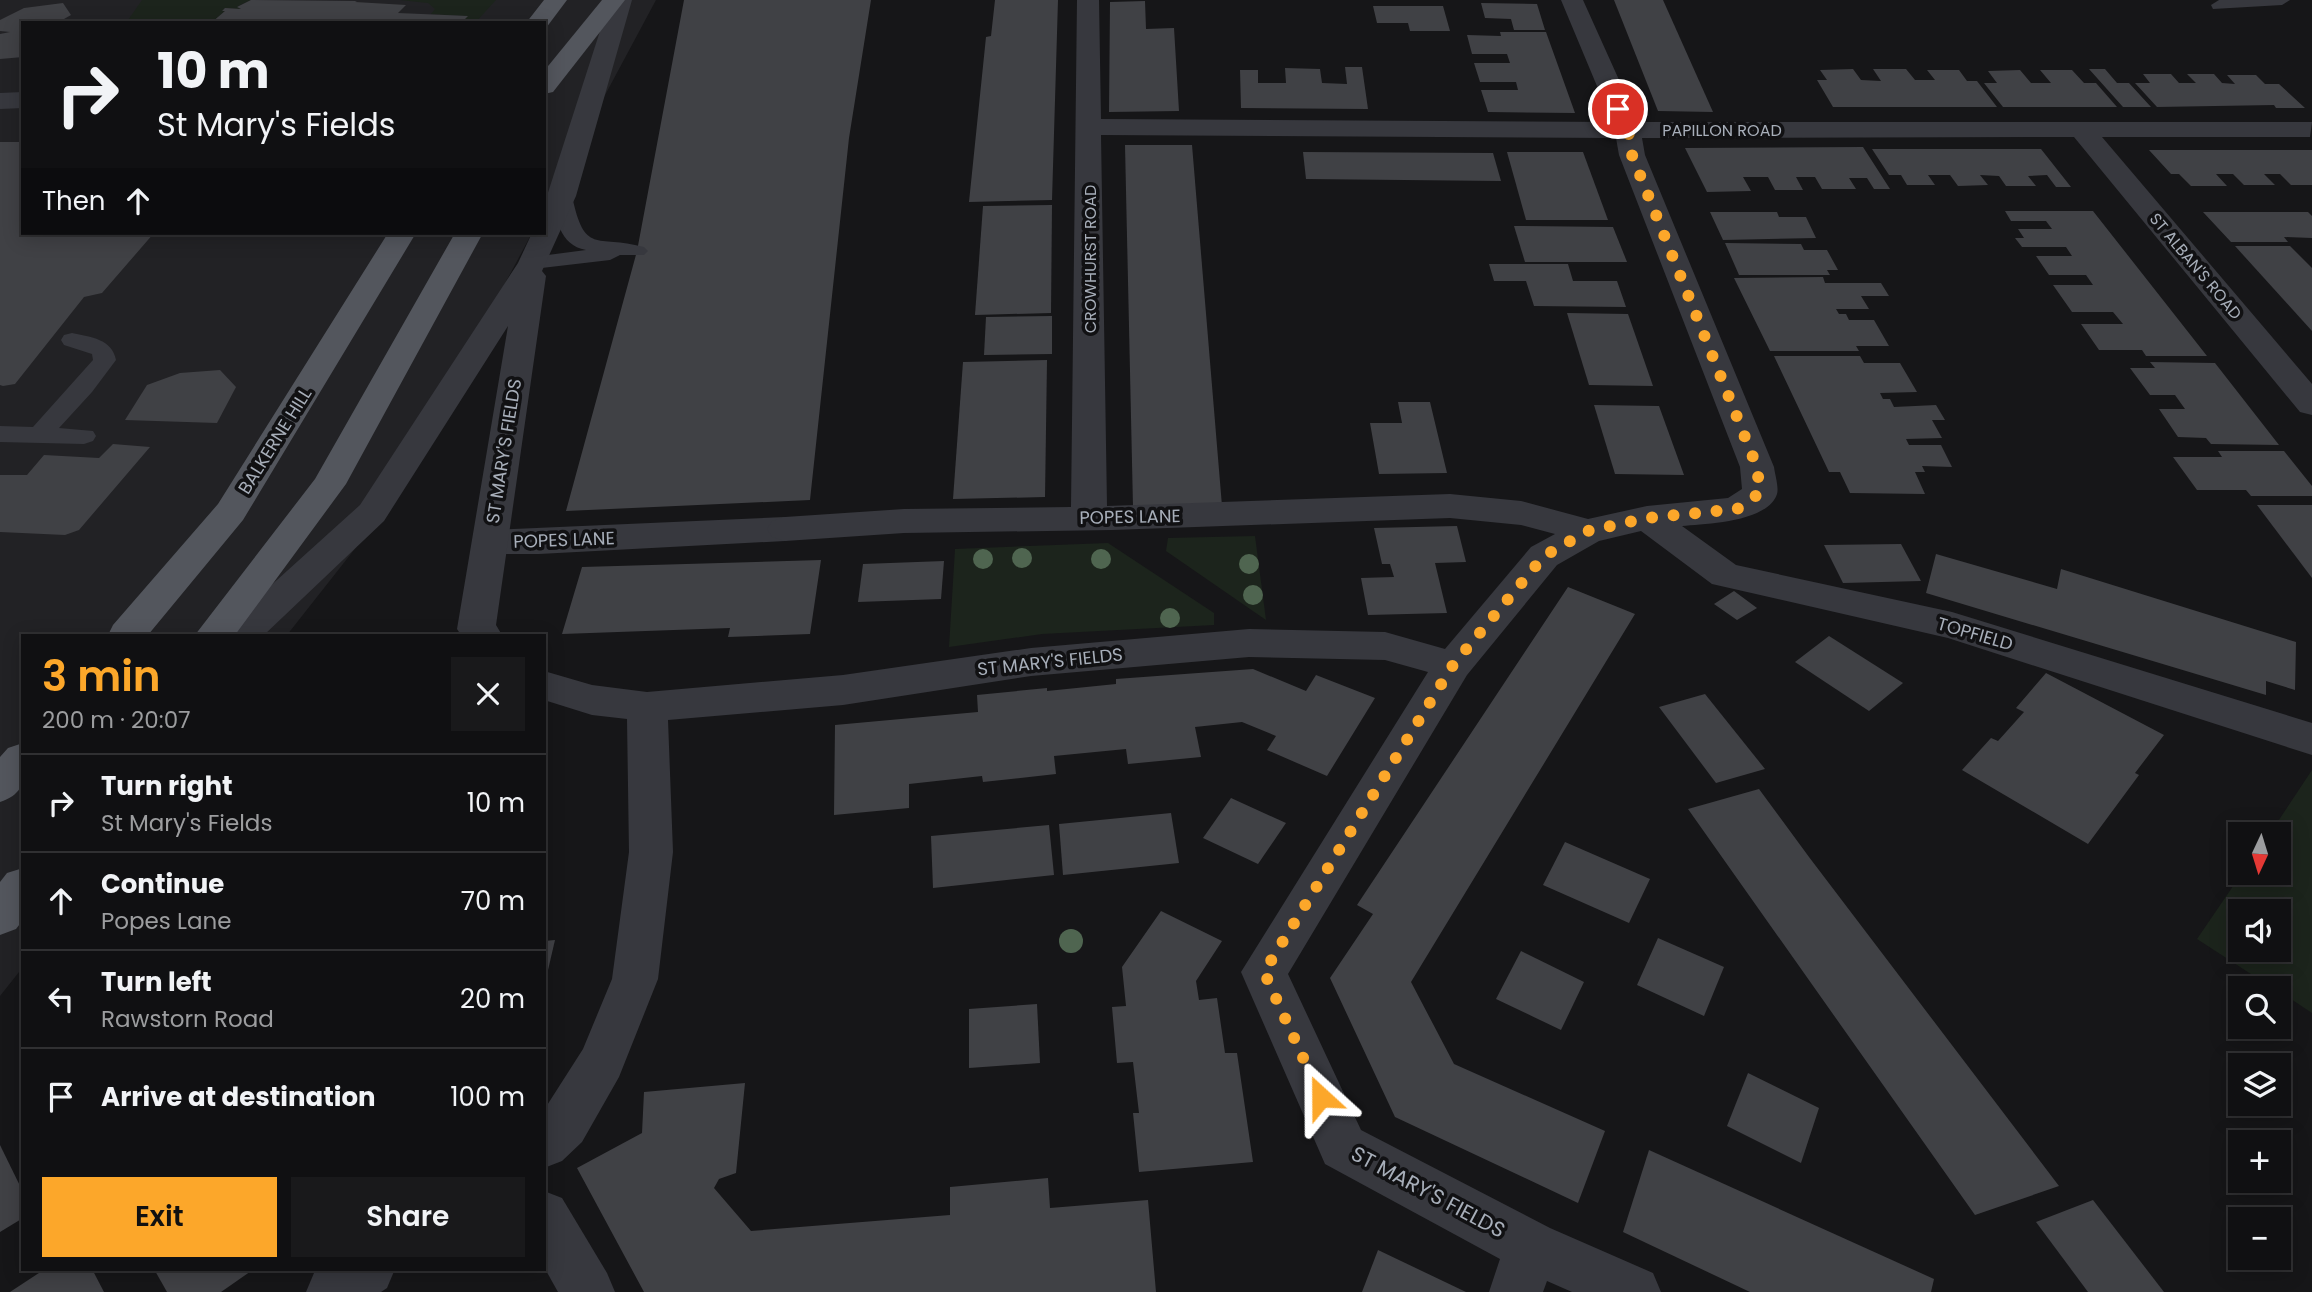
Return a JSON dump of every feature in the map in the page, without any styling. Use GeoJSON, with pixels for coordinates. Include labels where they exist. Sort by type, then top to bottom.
{"type":"FeatureCollection","features":[{"type":"Feature","properties":{"kind":"main road"},"geometry":{"type":"LineString","coordinates":[[540,21],[556,0]]}},
{"type":"Feature","properties":{"kind":"main road"},"geometry":{"type":"LineString","coordinates":[[546,85],[614,0]]}},
{"type":"Feature","properties":{"kind":"main road","name":"BALKERNE HILL"},"geometry":{"type":"LineString","coordinates":[[128,634],[231,512],[401,235]]}},
{"type":"Feature","properties":{"kind":"main road"},"geometry":{"type":"LineString","coordinates":[[215,634],[329,484],[468,235]]}},
{"type":"Feature","properties":{"kind":"main road"},"geometry":{"type":"LineString","coordinates":[[0,786],[21,761]]}},
{"type":"Feature","properties":{"kind":"main road"},"geometry":{"type":"LineString","coordinates":[[0,916],[21,889]]}},
{"type":"Feature","properties":{"kind":"street"},"geometry":{"type":"LineString","coordinates":[[546,233],[562,196],[621,0]]}},
{"type":"Feature","properties":{"kind":"street","name":"CROWHURST ROAD"},"geometry":{"type":"LineString","coordinates":[[1088,0],[1091,127],[1089,518]]}},
{"type":"Feature","properties":{"kind":"street"},"geometry":{"type":"LineString","coordinates":[[1572,0],[1628,130]]}},
{"type":"Feature","properties":{"kind":"street"},"geometry":{"type":"LineString","coordinates":[[0,101],[21,100]]}},
{"type":"Feature","properties":{"kind":"street","name":"PAPILLON ROAD"},"geometry":{"type":"LineString","coordinates":[[1091,127],[1628,130],[2311,129]]}},
{"type":"Feature","properties":{"kind":"street","name":"ST ALBAN'S ROAD"},"geometry":{"type":"LineString","coordinates":[[2080,128],[2312,405]]}},
{"type":"Feature","properties":{"kind":"street","name":"POPES LANE"},"geometry":{"type":"LineString","coordinates":[[491,542],[539,542],[904,521],[1450,506],[1521,513],[1588,531],[1647,518],[1737,509],[1760,493],[1757,467],[1632,155],[1628,130]]}},
{"type":"Feature","properties":{"kind":"street"},"geometry":{"type":"LineString","coordinates":[[242,634],[372,513],[533,263],[545,235]]}},
{"type":"Feature","properties":{"kind":"street","name":"ST MARY'S FIELDS"},"geometry":{"type":"LineString","coordinates":[[481,634],[476,629],[533,263]]}},
{"type":"Feature","properties":{"kind":"street","name":"TOPFIELD"},"geometry":{"type":"LineString","coordinates":[[1647,518],[1725,575],[1952,625],[2312,739]]}},
{"type":"Feature","properties":{"kind":"street","name":"ST MARY'S FIELDS"},"geometry":{"type":"LineString","coordinates":[[1588,531],[1544,556],[1453,665],[1264,972],[1343,1147],[1523,1269],[1634,1292]]}},
{"type":"Feature","properties":{"kind":"street","name":"ST MARY'S FIELDS"},"geometry":{"type":"LineString","coordinates":[[546,686],[592,700],[647,707],[843,690],[1031,662],[1249,643],[1385,646],[1453,665]]}},
{"type":"Feature","properties":{"kind":"street"},"geometry":{"type":"LineString","coordinates":[[546,1142],[564,1125],[602,1061],[635,979],[651,852],[647,707]]}},
{"type":"Feature","properties":{"kind":"street"},"geometry":{"type":"LineString","coordinates":[[546,1220],[587,1292]]}},
{"type":"Feature","properties":{"kind":"street"},"geometry":{"type":"LineString","coordinates":[[333,1292],[365,1271]]}},
{"type":"Feature","properties":{"kind":"lane"},"geometry":{"type":"LineString","coordinates":[[2219,5],[2282,0]]}},
{"type":"Feature","properties":{"kind":"lane"},"geometry":{"type":"LineString","coordinates":[[533,263],[637,251],[584,244],[569,229],[562,196]]}},
{"type":"Feature","properties":{"kind":"lane"},"geometry":{"type":"LineString","coordinates":[[37,436],[84,387],[105,359],[103,351],[72,340]]}},
{"type":"Feature","properties":{"kind":"lane"},"geometry":{"type":"LineString","coordinates":[[0,434],[84,436]]}},
{"type":"Feature","properties":{"kind":"shaded area"},"geometry":{"type":"Polygon","coordinates":[[[0,0],[656,0],[546,205],[546,21],[21,21],[21,235],[531,235],[380,517],[288,634],[21,634],[21,970],[0,996],[0,0]]]}},
{"type":"Feature","properties":{"kind":"shaded area"},"geometry":{"type":"Polygon","coordinates":[[[142,0],[251,0],[238,6],[241,9],[225,8],[213,21],[127,21],[142,0]]]}},
{"type":"Feature","properties":{"kind":"shaded area"},"geometry":{"type":"Polygon","coordinates":[[[400,0],[496,0],[477,21],[463,21],[467,16],[431,14],[435,9],[428,3],[400,0]]]}},
{"type":"Feature","properties":{"kind":"shaded area"},"geometry":{"type":"Polygon","coordinates":[[[1255,536],[1266,620],[1166,551],[1168,538],[1255,536]]]}},
{"type":"Feature","properties":{"kind":"shaded area"},"geometry":{"type":"Polygon","coordinates":[[[1108,543],[1214,613],[1214,625],[1042,634],[949,647],[955,549],[1108,543]]]}},
{"type":"Feature","properties":{"kind":"shaded area"},"geometry":{"type":"Polygon","coordinates":[[[2312,770],[2312,1013],[2291,999],[2291,976],[2254,976],[2232,962],[2291,962],[2291,899],[2228,899],[2228,959],[2197,939],[2233,886],[2291,886],[2291,822],[2278,822],[2312,770]]]}},
{"type":"Feature","properties":{"kind":"building"},"geometry":{"type":"Polygon","coordinates":[[[251,0],[357,1],[355,2],[406,5],[398,13],[468,16],[463,21],[213,21],[225,8],[241,9],[237,7],[251,0]]]}},
{"type":"Feature","properties":{"kind":"building"},"geometry":{"type":"Polygon","coordinates":[[[684,0],[871,0],[849,138],[810,500],[566,511],[637,251],[684,0]]]}},
{"type":"Feature","properties":{"kind":"building"},"geometry":{"type":"Polygon","coordinates":[[[995,0],[1058,0],[1052,200],[969,202],[986,37],[991,36],[995,0]]]}},
{"type":"Feature","properties":{"kind":"building"},"geometry":{"type":"Polygon","coordinates":[[[1614,0],[1663,0],[1713,112],[1658,111],[1614,0]]]}},
{"type":"Feature","properties":{"kind":"building"},"geometry":{"type":"Polygon","coordinates":[[[1145,1],[1146,29],[1174,28],[1179,111],[1109,112],[1110,2],[1145,1]]]}},
{"type":"Feature","properties":{"kind":"building"},"geometry":{"type":"Polygon","coordinates":[[[63,3],[71,15],[60,21],[21,21],[21,57],[0,59],[0,34],[10,32],[0,31],[0,20],[24,8],[63,3]]]}},
{"type":"Feature","properties":{"kind":"building"},"geometry":{"type":"Polygon","coordinates":[[[1481,3],[1537,4],[1545,30],[1514,30],[1511,19],[1485,18],[1481,3]]]}},
{"type":"Feature","properties":{"kind":"building"},"geometry":{"type":"Polygon","coordinates":[[[1373,6],[1443,6],[1450,31],[1410,31],[1408,23],[1377,23],[1373,6]]]}},
{"type":"Feature","properties":{"kind":"building"},"geometry":{"type":"Polygon","coordinates":[[[1500,32],[1546,32],[1575,113],[1488,112],[1481,90],[1518,90],[1516,82],[1480,82],[1474,63],[1510,63],[1507,54],[1472,54],[1467,35],[1501,36],[1500,32]]]}},
{"type":"Feature","properties":{"kind":"building"},"geometry":{"type":"Polygon","coordinates":[[[1345,67],[1362,67],[1368,109],[1241,108],[1240,70],[1258,70],[1258,83],[1286,83],[1285,68],[1320,69],[1322,83],[1347,84],[1345,67]]]}},
{"type":"Feature","properties":{"kind":"building"},"geometry":{"type":"Polygon","coordinates":[[[1853,69],[1861,80],[1881,81],[1873,69],[1906,69],[1915,80],[1935,80],[1927,70],[1959,70],[1967,81],[1977,81],[1997,107],[1833,107],[1817,80],[1827,80],[1820,70],[1853,69]]]}},
{"type":"Feature","properties":{"kind":"building"},"geometry":{"type":"Polygon","coordinates":[[[2089,69],[2105,69],[2117,83],[2129,83],[2151,107],[2123,107],[2089,69]]]}},
{"type":"Feature","properties":{"kind":"building"},"geometry":{"type":"Polygon","coordinates":[[[2020,70],[2031,83],[2051,83],[2040,70],[2072,70],[2084,83],[2096,83],[2117,107],[2003,107],[1984,83],[1997,83],[1988,71],[2020,70]]]}},
{"type":"Feature","properties":{"kind":"building"},"geometry":{"type":"Polygon","coordinates":[[[2143,74],[2171,74],[2179,83],[2196,83],[2187,74],[2214,74],[2222,83],[2235,84],[2227,75],[2256,75],[2265,84],[2279,84],[2305,108],[2276,108],[2274,105],[2157,107],[2135,83],[2150,83],[2143,74]]]}},
{"type":"Feature","properties":{"kind":"building"},"geometry":{"type":"Polygon","coordinates":[[[0,142],[21,142],[21,235],[152,235],[102,293],[84,297],[15,384],[0,385],[0,142]]]}},
{"type":"Feature","properties":{"kind":"building"},"geometry":{"type":"Polygon","coordinates":[[[1125,145],[1192,145],[1222,506],[1133,507],[1125,145]]]}},
{"type":"Feature","properties":{"kind":"building"},"geometry":{"type":"Polygon","coordinates":[[[1863,147],[1890,189],[1874,189],[1867,178],[1849,178],[1856,189],[1822,189],[1815,177],[1796,177],[1803,190],[1775,190],[1768,177],[1743,177],[1751,191],[1707,192],[1685,148],[1863,147]]]}},
{"type":"Feature","properties":{"kind":"building"},"geometry":{"type":"Polygon","coordinates":[[[1872,149],[2041,149],[2071,187],[2056,187],[2047,175],[2028,176],[2036,186],[2006,186],[1999,176],[1980,175],[1988,185],[1958,186],[1950,175],[1928,175],[1935,185],[1907,185],[1901,175],[1889,175],[1872,149]]]}},
{"type":"Feature","properties":{"kind":"building"},"geometry":{"type":"Polygon","coordinates":[[[2149,150],[2312,150],[2312,185],[2291,185],[2280,174],[2264,174],[2275,185],[2244,185],[2233,174],[2216,174],[2227,186],[2191,186],[2179,174],[2171,174],[2149,150]]]}},
{"type":"Feature","properties":{"kind":"building"},"geometry":{"type":"Polygon","coordinates":[[[1303,152],[1493,153],[1501,181],[1306,179],[1303,152]]]}},
{"type":"Feature","properties":{"kind":"building"},"geometry":{"type":"Polygon","coordinates":[[[1507,152],[1583,152],[1608,220],[1526,220],[1507,152]]]}},
{"type":"Feature","properties":{"kind":"building"},"geometry":{"type":"Polygon","coordinates":[[[1052,205],[1051,313],[975,315],[983,206],[1052,205]]]}},
{"type":"Feature","properties":{"kind":"building"},"geometry":{"type":"Polygon","coordinates":[[[2005,211],[2093,211],[2207,356],[2146,356],[2142,350],[2099,350],[2081,324],[2123,324],[2113,312],[2072,312],[2053,285],[2093,285],[2086,275],[2049,275],[2036,256],[2072,256],[2066,247],[2022,247],[2015,238],[2024,238],[2018,229],[2052,229],[2046,221],[2011,221],[2005,211]]]}},
{"type":"Feature","properties":{"kind":"building"},"geometry":{"type":"Polygon","coordinates":[[[1710,212],[1777,212],[1779,217],[1806,217],[1816,238],[1723,240],[1710,212]]]}},
{"type":"Feature","properties":{"kind":"building"},"geometry":{"type":"Polygon","coordinates":[[[2203,212],[2308,212],[2312,216],[2312,238],[2284,237],[2288,242],[2231,242],[2203,212]]]}},
{"type":"Feature","properties":{"kind":"building"},"geometry":{"type":"Polygon","coordinates":[[[1514,226],[1613,227],[1627,262],[1525,262],[1514,226]]]}},
{"type":"Feature","properties":{"kind":"building"},"geometry":{"type":"Polygon","coordinates":[[[1725,243],[1801,244],[1804,250],[1827,250],[1838,270],[1827,270],[1830,275],[1739,275],[1725,243]]]}},
{"type":"Feature","properties":{"kind":"building"},"geometry":{"type":"Polygon","coordinates":[[[2235,246],[2290,246],[2312,268],[2312,331],[2235,246]]]}},
{"type":"Feature","properties":{"kind":"building"},"geometry":{"type":"Polygon","coordinates":[[[1489,264],[1568,264],[1573,281],[1617,281],[1626,307],[1534,306],[1526,281],[1494,281],[1489,264]]]}},
{"type":"Feature","properties":{"kind":"building"},"geometry":{"type":"Polygon","coordinates":[[[1823,277],[1825,283],[1881,283],[1889,296],[1861,296],[1869,309],[1836,309],[1839,314],[1846,314],[1849,320],[1874,320],[1889,346],[1856,346],[1859,351],[1770,351],[1734,278],[1823,277]]]}},
{"type":"Feature","properties":{"kind":"building"},"geometry":{"type":"Polygon","coordinates":[[[1567,313],[1628,314],[1653,386],[1589,385],[1567,313]]]}},
{"type":"Feature","properties":{"kind":"building"},"geometry":{"type":"Polygon","coordinates":[[[1052,316],[1052,354],[984,355],[986,317],[1052,316]]]}},
{"type":"Feature","properties":{"kind":"building"},"geometry":{"type":"Polygon","coordinates":[[[1774,356],[1860,356],[1864,363],[1900,363],[1917,392],[1880,393],[1883,399],[1890,399],[1894,407],[1936,405],[1945,420],[1932,420],[1942,438],[1906,439],[1909,445],[1941,445],[1952,467],[1922,466],[1925,472],[1915,472],[1925,494],[1850,493],[1840,472],[1829,472],[1774,356]]]}},
{"type":"Feature","properties":{"kind":"building"},"geometry":{"type":"Polygon","coordinates":[[[1047,360],[1045,497],[953,499],[963,362],[1047,360]]]}},
{"type":"Feature","properties":{"kind":"building"},"geometry":{"type":"Polygon","coordinates":[[[2150,362],[2215,363],[2279,445],[2211,444],[2206,438],[2178,437],[2159,409],[2185,409],[2175,395],[2150,395],[2130,368],[2155,368],[2150,362]]]}},
{"type":"Feature","properties":{"kind":"building"},"geometry":{"type":"Polygon","coordinates":[[[220,370],[236,387],[217,423],[125,420],[147,385],[180,373],[220,370]]]}},
{"type":"Feature","properties":{"kind":"building"},"geometry":{"type":"Polygon","coordinates":[[[1398,402],[1430,402],[1447,473],[1379,474],[1370,423],[1402,423],[1398,402]]]}},
{"type":"Feature","properties":{"kind":"building"},"geometry":{"type":"Polygon","coordinates":[[[1594,405],[1659,406],[1684,475],[1615,474],[1594,405]]]}},
{"type":"Feature","properties":{"kind":"building"},"geometry":{"type":"Polygon","coordinates":[[[113,444],[150,447],[79,530],[65,535],[0,532],[0,475],[27,475],[44,455],[99,458],[113,444]]]}},
{"type":"Feature","properties":{"kind":"building"},"geometry":{"type":"Polygon","coordinates":[[[2218,451],[2284,451],[2312,486],[2312,496],[2251,496],[2246,490],[2197,490],[2173,457],[2222,457],[2218,451]]]}},
{"type":"Feature","properties":{"kind":"building"},"geometry":{"type":"Polygon","coordinates":[[[2257,505],[2312,505],[2312,578],[2257,505]]]}},
{"type":"Feature","properties":{"kind":"building"},"geometry":{"type":"Polygon","coordinates":[[[1457,526],[1466,562],[1435,563],[1447,613],[1368,615],[1361,578],[1394,577],[1390,564],[1382,564],[1374,528],[1457,526]]]}},
{"type":"Feature","properties":{"kind":"building"},"geometry":{"type":"Polygon","coordinates":[[[1901,544],[1921,581],[1843,583],[1824,545],[1901,544]]]}},
{"type":"Feature","properties":{"kind":"building"},"geometry":{"type":"Polygon","coordinates":[[[1936,554],[2057,589],[2061,569],[2296,642],[2295,690],[2266,681],[2266,695],[1926,593],[1936,554]]]}},
{"type":"Feature","properties":{"kind":"building"},"geometry":{"type":"Polygon","coordinates":[[[821,560],[810,634],[728,637],[730,628],[562,634],[582,567],[821,560]]]}},
{"type":"Feature","properties":{"kind":"building"},"geometry":{"type":"Polygon","coordinates":[[[944,561],[941,599],[858,602],[863,564],[944,561]]]}},
{"type":"Feature","properties":{"kind":"building"},"geometry":{"type":"Polygon","coordinates":[[[1568,587],[1635,614],[1411,982],[1454,1064],[1605,1131],[1578,1203],[1395,1117],[1330,978],[1373,914],[1357,905],[1568,587]]]}},
{"type":"Feature","properties":{"kind":"building"},"geometry":{"type":"Polygon","coordinates":[[[1734,591],[1757,608],[1737,620],[1714,604],[1734,591]]]}},
{"type":"Feature","properties":{"kind":"building"},"geometry":{"type":"Polygon","coordinates":[[[1829,636],[1903,683],[1869,711],[1795,662],[1829,636]]]}},
{"type":"Feature","properties":{"kind":"building"},"geometry":{"type":"Polygon","coordinates":[[[1253,669],[1306,691],[1316,675],[1375,698],[1327,776],[1267,750],[1276,736],[1242,722],[1195,727],[1201,757],[1128,764],[1126,749],[1054,756],[1056,774],[983,782],[982,776],[909,784],[909,808],[834,815],[835,725],[978,712],[977,695],[1116,684],[1116,679],[1253,669]]]}},
{"type":"Feature","properties":{"kind":"building"},"geometry":{"type":"Polygon","coordinates":[[[2046,673],[2164,735],[2135,773],[2139,775],[2088,844],[1962,770],[1991,738],[1998,741],[2024,712],[2016,708],[2046,673]]]}},
{"type":"Feature","properties":{"kind":"building"},"geometry":{"type":"Polygon","coordinates":[[[1705,694],[1765,769],[1716,783],[1659,707],[1705,694]]]}},
{"type":"Feature","properties":{"kind":"building"},"geometry":{"type":"Polygon","coordinates":[[[1759,789],[2059,1186],[1975,1215],[1688,809],[1759,789]]]}},
{"type":"Feature","properties":{"kind":"building"},"geometry":{"type":"Polygon","coordinates":[[[1231,798],[1286,823],[1258,864],[1203,838],[1231,798]]]}},
{"type":"Feature","properties":{"kind":"building"},"geometry":{"type":"Polygon","coordinates":[[[1171,813],[1179,863],[1063,875],[1059,824],[1171,813]]]}},
{"type":"Feature","properties":{"kind":"building"},"geometry":{"type":"Polygon","coordinates":[[[1049,825],[1054,875],[933,888],[931,836],[1049,825]]]}},
{"type":"Feature","properties":{"kind":"building"},"geometry":{"type":"Polygon","coordinates":[[[1565,842],[1650,879],[1629,923],[1543,885],[1565,842]]]}},
{"type":"Feature","properties":{"kind":"building"},"geometry":{"type":"Polygon","coordinates":[[[1161,911],[1222,941],[1196,981],[1199,1000],[1217,998],[1225,1053],[1237,1053],[1253,1162],[1139,1172],[1133,1113],[1139,1113],[1133,1062],[1117,1063],[1112,1007],[1126,1006],[1122,967],[1161,911]]]}},
{"type":"Feature","properties":{"kind":"building"},"geometry":{"type":"Polygon","coordinates":[[[1658,938],[1724,967],[1704,1016],[1637,985],[1658,938]]]}},
{"type":"Feature","properties":{"kind":"building"},"geometry":{"type":"Polygon","coordinates":[[[555,940],[546,979],[546,941],[555,940]]]}},
{"type":"Feature","properties":{"kind":"building"},"geometry":{"type":"Polygon","coordinates":[[[1521,951],[1584,982],[1561,1030],[1496,999],[1521,951]]]}},
{"type":"Feature","properties":{"kind":"building"},"geometry":{"type":"Polygon","coordinates":[[[1037,1004],[1040,1063],[969,1068],[969,1009],[1037,1004]]]}},
{"type":"Feature","properties":{"kind":"building"},"geometry":{"type":"Polygon","coordinates":[[[1748,1073],[1819,1108],[1801,1163],[1727,1126],[1748,1073]]]}},
{"type":"Feature","properties":{"kind":"building"},"geometry":{"type":"Polygon","coordinates":[[[745,1083],[736,1173],[719,1179],[714,1188],[751,1231],[950,1215],[950,1187],[1048,1178],[1050,1208],[1148,1200],[1156,1292],[644,1292],[577,1168],[642,1133],[644,1092],[745,1083]]]}},
{"type":"Feature","properties":{"kind":"building"},"geometry":{"type":"Polygon","coordinates":[[[0,1145],[21,1188],[21,1219],[0,1232],[0,1145]]]}},
{"type":"Feature","properties":{"kind":"building"},"geometry":{"type":"Polygon","coordinates":[[[1649,1150],[1934,1279],[1931,1292],[1750,1292],[1623,1232],[1649,1150]]]}},
{"type":"Feature","properties":{"kind":"building"},"geometry":{"type":"Polygon","coordinates":[[[2093,1200],[2164,1292],[2088,1292],[2036,1222],[2093,1200]]]}},
{"type":"Feature","properties":{"kind":"building"},"geometry":{"type":"Polygon","coordinates":[[[1378,1250],[1466,1292],[1362,1292],[1378,1250]]]}},
{"type":"Feature","properties":{"kind":"building"},"geometry":{"type":"Polygon","coordinates":[[[42,1271],[93,1271],[104,1292],[10,1292],[42,1271]]]}},
{"type":"Feature","properties":{"kind":"building"},"geometry":{"type":"Polygon","coordinates":[[[155,1271],[251,1271],[221,1292],[167,1292],[155,1271]]]}},
{"type":"Feature","properties":{"kind":"route"},"geometry":{"type":"LineString","coordinates":[[1321,1097],[1264,972],[1453,665],[1544,556],[1588,531],[1647,518],[1737,509],[1760,493],[1757,467],[1632,155],[1628,130],[1618,109]]}}]}
